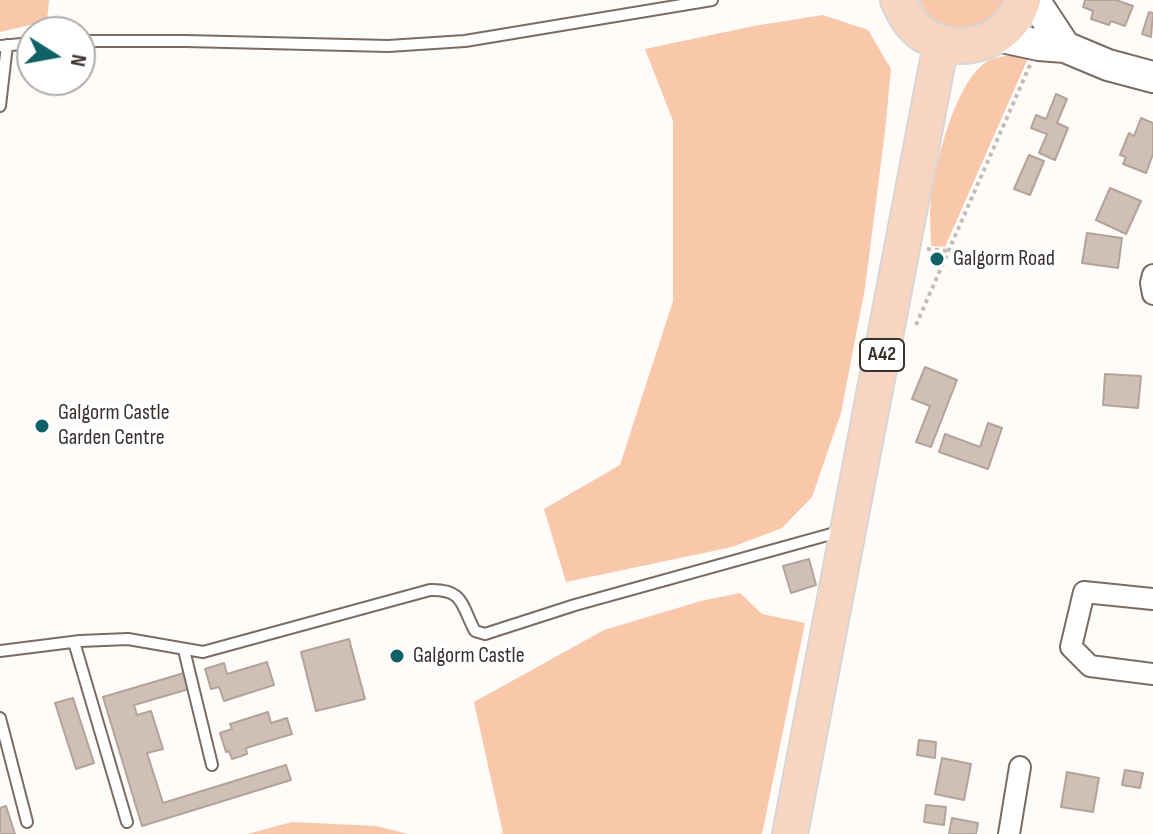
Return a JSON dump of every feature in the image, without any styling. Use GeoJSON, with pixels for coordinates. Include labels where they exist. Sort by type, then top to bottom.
{"type":"FeatureCollection","features":[{"type":"Feature","properties":{"kind":"main road"},"geometry":{"type":"LineString","coordinates":[[898,0],[908,20],[922,34],[941,44],[960,47],[980,44],[997,36],[1012,22],[1023,0]]}},
{"type":"Feature","properties":{"kind":"main road","name":"A42"},"geometry":{"type":"LineString","coordinates":[[790,834],[941,44]]}},
{"type":"Feature","properties":{"kind":"street"},"geometry":{"type":"LineString","coordinates":[[1034,0],[1052,46]]}},
{"type":"Feature","properties":{"kind":"street"},"geometry":{"type":"LineString","coordinates":[[997,36],[1052,46],[1153,77]]}},
{"type":"Feature","properties":{"kind":"street"},"geometry":{"type":"LineString","coordinates":[[1153,275],[1153,294]]}},
{"type":"Feature","properties":{"kind":"street"},"geometry":{"type":"LineString","coordinates":[[1153,599],[1084,592],[1071,647],[1090,666],[1153,674]]}},
{"type":"Feature","properties":{"kind":"street"},"geometry":{"type":"LineString","coordinates":[[1009,834],[1020,767]]}},
{"type":"Feature","properties":{"kind":"lane"},"geometry":{"type":"LineString","coordinates":[[96,41],[388,46],[465,41],[712,0]]}},
{"type":"Feature","properties":{"kind":"lane"},"geometry":{"type":"LineString","coordinates":[[0,106],[4,45]]}},
{"type":"Feature","properties":{"kind":"lane"},"geometry":{"type":"LineString","coordinates":[[0,651],[128,639],[203,652],[430,590],[447,589],[460,598],[475,631],[485,634],[575,605],[847,529]]}},
{"type":"Feature","properties":{"kind":"lane"},"geometry":{"type":"LineString","coordinates":[[74,642],[127,822]]}},
{"type":"Feature","properties":{"kind":"lane"},"geometry":{"type":"LineString","coordinates":[[184,650],[212,765]]}},
{"type":"Feature","properties":{"kind":"lane"},"geometry":{"type":"LineString","coordinates":[[0,718],[27,822]]}},
{"type":"Feature","properties":{"kind":"path"},"geometry":{"type":"LineString","coordinates":[[911,337],[1052,46]]}},
{"type":"Feature","properties":{"kind":"shaded area"},"geometry":{"type":"Polygon","coordinates":[[[0,0],[49,0],[47,16],[16,16],[16,28],[0,32],[0,0]]]}},
{"type":"Feature","properties":{"kind":"shaded area"},"geometry":{"type":"Polygon","coordinates":[[[919,0],[1012,0],[995,23],[961,33],[938,25],[919,0]]]}},
{"type":"Feature","properties":{"kind":"shaded area"},"geometry":{"type":"Polygon","coordinates":[[[823,15],[868,30],[891,69],[865,288],[841,413],[812,497],[782,528],[732,547],[566,582],[544,509],[620,465],[673,301],[673,121],[645,49],[823,15]]]}},
{"type":"Feature","properties":{"kind":"shaded area"},"geometry":{"type":"Polygon","coordinates":[[[1011,55],[1029,56],[945,247],[931,246],[931,197],[950,120],[968,82],[980,68],[992,59],[1011,55]]]}},
{"type":"Feature","properties":{"kind":"shaded area"},"geometry":{"type":"Polygon","coordinates":[[[740,593],[762,614],[805,623],[762,834],[499,834],[503,833],[474,702],[604,630],[701,601],[740,593]]]}},
{"type":"Feature","properties":{"kind":"shaded area"},"geometry":{"type":"Polygon","coordinates":[[[292,822],[376,826],[408,834],[247,834],[292,822]]]}},
{"type":"Feature","properties":{"kind":"building"},"geometry":{"type":"Polygon","coordinates":[[[1085,0],[1116,0],[1133,6],[1125,26],[1111,21],[1109,25],[1091,19],[1093,11],[1083,7],[1085,0]]]}},
{"type":"Feature","properties":{"kind":"building"},"geometry":{"type":"Polygon","coordinates":[[[1149,12],[1153,13],[1151,37],[1142,34],[1149,12]]]}},
{"type":"Feature","properties":{"kind":"building"},"geometry":{"type":"Polygon","coordinates":[[[1056,94],[1067,99],[1057,123],[1068,128],[1055,160],[1039,153],[1047,134],[1031,128],[1036,115],[1046,119],[1056,94]]]}},
{"type":"Feature","properties":{"kind":"building"},"geometry":{"type":"Polygon","coordinates":[[[1141,118],[1153,123],[1153,154],[1146,173],[1123,164],[1126,157],[1120,155],[1129,133],[1134,136],[1141,118]]]}},
{"type":"Feature","properties":{"kind":"building"},"geometry":{"type":"Polygon","coordinates":[[[1029,155],[1044,161],[1030,195],[1014,189],[1029,155]]]}},
{"type":"Feature","properties":{"kind":"building"},"geometry":{"type":"Polygon","coordinates":[[[1110,188],[1141,201],[1126,234],[1096,220],[1110,188]]]}},
{"type":"Feature","properties":{"kind":"building"},"geometry":{"type":"Polygon","coordinates":[[[1087,233],[1122,238],[1118,268],[1082,263],[1087,233]]]}},
{"type":"Feature","properties":{"kind":"building"},"geometry":{"type":"Polygon","coordinates":[[[925,367],[957,380],[931,447],[916,442],[930,406],[912,399],[925,367]]]}},
{"type":"Feature","properties":{"kind":"building"},"geometry":{"type":"Polygon","coordinates":[[[1105,374],[1141,376],[1138,408],[1103,405],[1105,374]]]}},
{"type":"Feature","properties":{"kind":"building"},"geometry":{"type":"Polygon","coordinates":[[[988,423],[1002,428],[988,469],[939,452],[945,434],[980,447],[988,423]]]}},
{"type":"Feature","properties":{"kind":"building"},"geometry":{"type":"Polygon","coordinates":[[[809,559],[816,585],[791,593],[783,566],[809,559]]]}},
{"type":"Feature","properties":{"kind":"building"},"geometry":{"type":"Polygon","coordinates":[[[349,639],[365,699],[316,711],[301,652],[349,639]]]}},
{"type":"Feature","properties":{"kind":"building"},"geometry":{"type":"Polygon","coordinates":[[[267,662],[274,685],[224,701],[219,687],[211,689],[205,669],[224,663],[227,674],[267,662]]]}},
{"type":"Feature","properties":{"kind":"building"},"geometry":{"type":"Polygon","coordinates":[[[184,673],[189,689],[134,705],[137,715],[151,711],[163,749],[147,753],[163,803],[286,765],[291,780],[142,826],[103,697],[184,673]]]}},
{"type":"Feature","properties":{"kind":"building"},"geometry":{"type":"Polygon","coordinates":[[[73,698],[94,763],[76,769],[55,703],[73,698]]]}},
{"type":"Feature","properties":{"kind":"building"},"geometry":{"type":"Polygon","coordinates":[[[268,712],[271,723],[287,718],[292,734],[246,748],[247,754],[232,759],[229,751],[226,752],[220,733],[232,729],[230,724],[268,712]]]}},
{"type":"Feature","properties":{"kind":"building"},"geometry":{"type":"Polygon","coordinates":[[[919,740],[936,742],[935,758],[917,755],[919,740]]]}},
{"type":"Feature","properties":{"kind":"building"},"geometry":{"type":"Polygon","coordinates":[[[942,758],[971,764],[964,800],[935,794],[942,758]]]}},
{"type":"Feature","properties":{"kind":"building"},"geometry":{"type":"Polygon","coordinates":[[[1125,770],[1143,773],[1140,788],[1122,785],[1125,770]]]}},
{"type":"Feature","properties":{"kind":"building"},"geometry":{"type":"Polygon","coordinates":[[[1067,772],[1099,778],[1093,812],[1061,807],[1067,772]]]}},
{"type":"Feature","properties":{"kind":"building"},"geometry":{"type":"Polygon","coordinates":[[[926,805],[946,807],[944,825],[924,822],[926,805]]]}},
{"type":"Feature","properties":{"kind":"building"},"geometry":{"type":"Polygon","coordinates":[[[6,806],[15,834],[0,834],[0,808],[6,806]]]}},
{"type":"Feature","properties":{"kind":"building"},"geometry":{"type":"Polygon","coordinates":[[[952,818],[978,823],[976,834],[949,834],[952,818]]]}},
{"type":"Feature","properties":{"kind":"place","name":"Galgorm Road"},"geometry":{"type":"Point","coordinates":[937,259]}},
{"type":"Feature","properties":{"kind":"place","name":"Galgorm Castle Garden Centre"},"geometry":{"type":"Point","coordinates":[42,426]}},
{"type":"Feature","properties":{"kind":"place","name":"Galgorm Castle"},"geometry":{"type":"Point","coordinates":[397,656]}}]}
